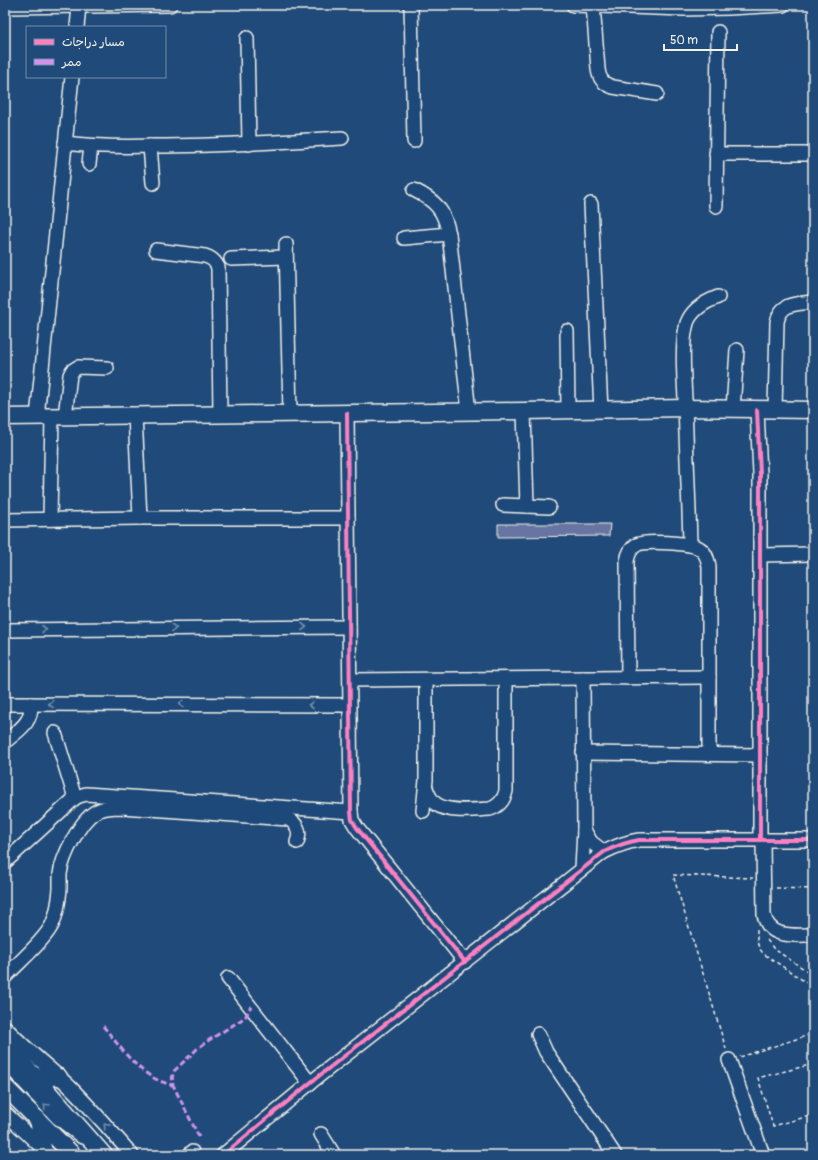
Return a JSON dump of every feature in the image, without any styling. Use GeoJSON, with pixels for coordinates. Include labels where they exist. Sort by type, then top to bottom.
{"type":"FeatureCollection","features":[{"type":"Feature","properties":{"kind":"main road"},"geometry":{"type":"LineString","coordinates":[[5,417],[685,408],[813,410]]}},
{"type":"Feature","properties":{"kind":"main road"},"geometry":{"type":"LineString","coordinates":[[5,1043],[101,1151]]}},
{"type":"Feature","properties":{"kind":"main road"},"geometry":{"type":"LineString","coordinates":[[34,1076],[59,1077]]}},
{"type":"Feature","properties":{"kind":"main road"},"geometry":{"type":"LineString","coordinates":[[5,1087],[73,1155]]}},
{"type":"Feature","properties":{"kind":"main road"},"geometry":{"type":"LineString","coordinates":[[38,1119],[46,1152]]}},
{"type":"Feature","properties":{"kind":"street"},"geometry":{"type":"LineString","coordinates":[[5,7],[170,5]]}},
{"type":"Feature","properties":{"kind":"street"},"geometry":{"type":"LineString","coordinates":[[411,5],[414,140]]}},
{"type":"Feature","properties":{"kind":"street"},"geometry":{"type":"LineString","coordinates":[[573,5],[683,9],[784,5]]}},
{"type":"Feature","properties":{"kind":"street"},"geometry":{"type":"LineString","coordinates":[[77,26],[79,6]]}},
{"type":"Feature","properties":{"kind":"street"},"geometry":{"type":"LineString","coordinates":[[593,6],[598,69],[602,81],[613,87],[657,94]]}},
{"type":"Feature","properties":{"kind":"street"},"geometry":{"type":"LineString","coordinates":[[716,206],[718,32]]}},
{"type":"Feature","properties":{"kind":"street"},"geometry":{"type":"LineString","coordinates":[[247,38],[248,144]]}},
{"type":"Feature","properties":{"kind":"street"},"geometry":{"type":"LineString","coordinates":[[50,520],[51,416],[65,143],[72,78]]}},
{"type":"Feature","properties":{"kind":"street"},"geometry":{"type":"LineString","coordinates":[[65,143],[91,146],[150,146],[248,144],[342,138]]}},
{"type":"Feature","properties":{"kind":"street"},"geometry":{"type":"LineString","coordinates":[[89,164],[91,146]]}},
{"type":"Feature","properties":{"kind":"street"},"geometry":{"type":"LineString","coordinates":[[150,146],[153,183]]}},
{"type":"Feature","properties":{"kind":"street"},"geometry":{"type":"LineString","coordinates":[[716,154],[813,154]]}},
{"type":"Feature","properties":{"kind":"street"},"geometry":{"type":"LineString","coordinates":[[414,190],[428,197],[439,208],[446,221],[449,234],[469,412]]}},
{"type":"Feature","properties":{"kind":"street"},"geometry":{"type":"LineString","coordinates":[[591,204],[601,410]]}},
{"type":"Feature","properties":{"kind":"street"},"geometry":{"type":"LineString","coordinates":[[404,238],[449,234]]}},
{"type":"Feature","properties":{"kind":"street"},"geometry":{"type":"LineString","coordinates":[[156,250],[205,256],[211,258],[218,267],[220,414]]}},
{"type":"Feature","properties":{"kind":"street"},"geometry":{"type":"LineString","coordinates":[[231,259],[286,251],[290,413]]}},
{"type":"Feature","properties":{"kind":"street"},"geometry":{"type":"LineString","coordinates":[[690,545],[684,336],[687,322],[694,310],[705,302],[718,297]]}},
{"type":"Feature","properties":{"kind":"street"},"geometry":{"type":"LineString","coordinates":[[775,410],[777,322],[779,316],[788,306],[813,302]]}},
{"type":"Feature","properties":{"kind":"street"},"geometry":{"type":"LineString","coordinates":[[566,331],[568,410]]}},
{"type":"Feature","properties":{"kind":"street"},"geometry":{"type":"LineString","coordinates":[[733,409],[737,350]]}},
{"type":"Feature","properties":{"kind":"street"},"geometry":{"type":"LineString","coordinates":[[51,416],[72,371],[78,367],[107,368]]}},
{"type":"Feature","properties":{"kind":"street"},"geometry":{"type":"LineString","coordinates":[[757,410],[760,474],[761,883],[764,915],[762,926],[781,934],[813,935]]}},
{"type":"Feature","properties":{"kind":"street"},"geometry":{"type":"LineString","coordinates":[[524,411],[526,506]]}},
{"type":"Feature","properties":{"kind":"street"},"geometry":{"type":"LineString","coordinates":[[346,413],[352,820],[465,962]]}},
{"type":"Feature","properties":{"kind":"street"},"geometry":{"type":"LineString","coordinates":[[135,415],[140,518]]}},
{"type":"Feature","properties":{"kind":"street"},"geometry":{"type":"LineString","coordinates":[[503,505],[548,507]]}},
{"type":"Feature","properties":{"kind":"street"},"geometry":{"type":"LineString","coordinates":[[5,520],[140,518],[348,518]]}},
{"type":"Feature","properties":{"kind":"street"},"geometry":{"type":"LineString","coordinates":[[628,678],[627,561],[630,552],[636,546],[644,543],[695,546],[704,552],[709,561],[709,754]]}},
{"type":"Feature","properties":{"kind":"street"},"geometry":{"type":"LineString","coordinates":[[760,554],[813,554]]}},
{"type":"Feature","properties":{"kind":"street"},"geometry":{"type":"LineString","coordinates":[[5,630],[350,627]]}},
{"type":"Feature","properties":{"kind":"street"},"geometry":{"type":"LineString","coordinates":[[350,680],[709,677]]}},
{"type":"Feature","properties":{"kind":"street"},"geometry":{"type":"LineString","coordinates":[[582,869],[584,830],[583,678]]}},
{"type":"Feature","properties":{"kind":"street"},"geometry":{"type":"LineString","coordinates":[[426,788],[433,801],[441,807],[459,810],[490,809],[501,803],[506,791],[506,679]]}},
{"type":"Feature","properties":{"kind":"street"},"geometry":{"type":"LineString","coordinates":[[423,811],[426,788],[426,680]]}},
{"type":"Feature","properties":{"kind":"street"},"geometry":{"type":"LineString","coordinates":[[5,704],[350,705]]}},
{"type":"Feature","properties":{"kind":"street"},"geometry":{"type":"LineString","coordinates":[[5,742],[27,721],[30,714],[31,704]]}},
{"type":"Feature","properties":{"kind":"street"},"geometry":{"type":"LineString","coordinates":[[55,733],[75,798]]}},
{"type":"Feature","properties":{"kind":"street"},"geometry":{"type":"LineString","coordinates":[[584,753],[760,755]]}},
{"type":"Feature","properties":{"kind":"street"},"geometry":{"type":"LineString","coordinates":[[5,862],[75,798],[82,795],[90,794],[352,812]]}},
{"type":"Feature","properties":{"kind":"street"},"geometry":{"type":"LineString","coordinates":[[5,977],[44,937],[52,924],[57,910],[61,866],[67,851],[83,824],[90,816],[99,810],[110,807],[122,807],[288,819],[295,824],[299,831],[299,839],[297,842]]}},
{"type":"Feature","properties":{"kind":"street"},"geometry":{"type":"LineString","coordinates":[[584,830],[591,842],[604,852]]}},
{"type":"Feature","properties":{"kind":"street"},"geometry":{"type":"LineString","coordinates":[[223,1155],[310,1083],[604,852],[623,843],[640,840],[813,840]]}},
{"type":"Feature","properties":{"kind":"street"},"geometry":{"type":"LineString","coordinates":[[228,978],[310,1083]]}},
{"type":"Feature","properties":{"kind":"street"},"geometry":{"type":"LineString","coordinates":[[5,1027],[22,1045],[59,1077],[94,1112],[132,1155]]}},
{"type":"Feature","properties":{"kind":"street"},"geometry":{"type":"LineString","coordinates":[[538,1034],[546,1052],[615,1155]]}},
{"type":"Feature","properties":{"kind":"street"},"geometry":{"type":"LineString","coordinates":[[729,1060],[763,1155]]}},
{"type":"Feature","properties":{"kind":"street"},"geometry":{"type":"LineString","coordinates":[[5,1062],[58,1118],[101,1151]]}},
{"type":"Feature","properties":{"kind":"street"},"geometry":{"type":"LineString","coordinates":[[5,1113],[46,1152]]}},
{"type":"Feature","properties":{"kind":"street"},"geometry":{"type":"LineString","coordinates":[[321,1134],[334,1155]]}},
{"type":"Feature","properties":{"kind":"path"},"geometry":{"type":"LineString","coordinates":[[813,889],[673,875],[729,1060],[809,1035],[813,1052]]}},
{"type":"Feature","properties":{"kind":"path"},"geometry":{"type":"LineString","coordinates":[[762,926],[771,947],[813,975]]}},
{"type":"Feature","properties":{"kind":"path"},"geometry":{"type":"LineString","coordinates":[[762,926],[757,943],[761,951],[813,987]]}},
{"type":"Feature","properties":{"kind":"path"},"geometry":{"type":"LineString","coordinates":[[813,1064],[758,1078],[773,1126],[813,1115]]}},
{"type":"Feature","properties":{"kind":"building"},"geometry":{"type":"Polygon","coordinates":[[[498,524],[610,524],[609,536],[498,537],[498,524]]]}},
{"type":"Feature","properties":{"kind":"marked path"},"geometry":{"type":"LineString","coordinates":[[199,1137],[173,1085],[172,1078],[174,1071],[206,1042],[246,1016],[251,1006]]}},
{"type":"Feature","properties":{"kind":"marked path"},"geometry":{"type":"LineString","coordinates":[[103,1026],[126,1054],[142,1070],[151,1077],[173,1085]]}},
{"type":"Feature","properties":{"kind":"cycle path"},"geometry":{"type":"LineString","coordinates":[[757,410],[760,474],[760,840]]}},
{"type":"Feature","properties":{"kind":"cycle path"},"geometry":{"type":"LineString","coordinates":[[347,413],[352,820],[465,962]]}},
{"type":"Feature","properties":{"kind":"cycle path"},"geometry":{"type":"LineString","coordinates":[[223,1155],[310,1083],[604,852],[621,844],[639,840],[813,840]]}}]}
